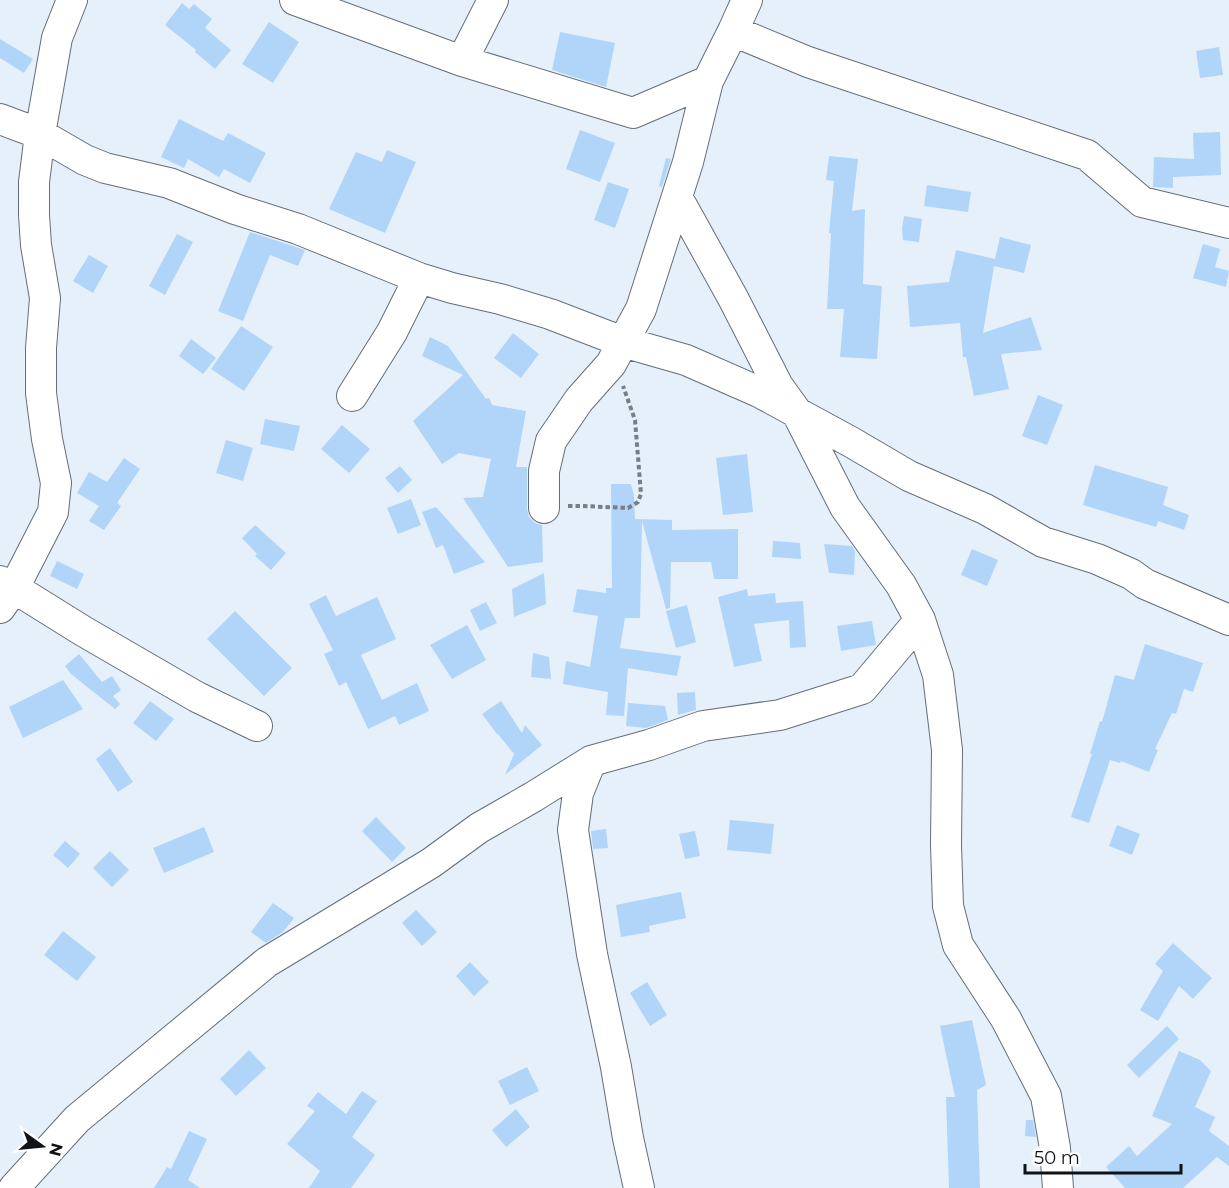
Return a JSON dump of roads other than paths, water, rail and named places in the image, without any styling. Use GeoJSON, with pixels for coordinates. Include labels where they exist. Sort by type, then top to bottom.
{"type":"FeatureCollection","features":[{"type":"Feature","properties":{"kind":"street"},"geometry":{"type":"LineString","coordinates":[[72,0],[57,38],[34,182],[34,215],[45,298],[41,348],[41,393],[56,483],[53,512],[5,592],[83,631],[197,697],[257,726]]}},
{"type":"Feature","properties":{"kind":"street"},"geometry":{"type":"LineString","coordinates":[[295,0],[462,61],[633,113],[708,81]]}},
{"type":"Feature","properties":{"kind":"street"},"geometry":{"type":"LineString","coordinates":[[462,61],[493,0]]}},
{"type":"Feature","properties":{"kind":"street"},"geometry":{"type":"LineString","coordinates":[[544,508],[544,471],[551,441],[579,400],[617,353],[641,309],[688,162],[708,81],[747,0]]}},
{"type":"Feature","properties":{"kind":"street"},"geometry":{"type":"LineString","coordinates":[[733,31],[808,62],[1087,155],[1142,202],[1229,223]]}},
{"type":"Feature","properties":{"kind":"street"},"geometry":{"type":"LineString","coordinates":[[0,119],[40,134],[85,160],[105,168],[169,183],[298,229],[419,278],[550,314],[617,353],[686,360],[759,392],[909,476],[986,509],[1043,542],[1097,559],[1131,574],[1145,584],[1229,620]]}},
{"type":"Feature","properties":{"kind":"street"},"geometry":{"type":"LineString","coordinates":[[676,197],[733,298],[778,386],[796,411],[845,507],[901,585],[920,620],[938,675],[947,750],[948,906],[958,945],[1005,1019],[1046,1095],[1055,1148],[1058,1188]]}},
{"type":"Feature","properties":{"kind":"street"},"geometry":{"type":"LineString","coordinates":[[352,396],[392,332],[419,278]]}},
{"type":"Feature","properties":{"kind":"street"},"geometry":{"type":"LineString","coordinates":[[14,1188],[77,1119],[267,962],[430,863],[479,828],[591,761],[649,745],[703,726],[780,715],[862,689],[920,620]]}},
{"type":"Feature","properties":{"kind":"street"},"geometry":{"type":"LineString","coordinates":[[591,761],[578,794],[573,830],[592,954],[639,1188]]}}]}
